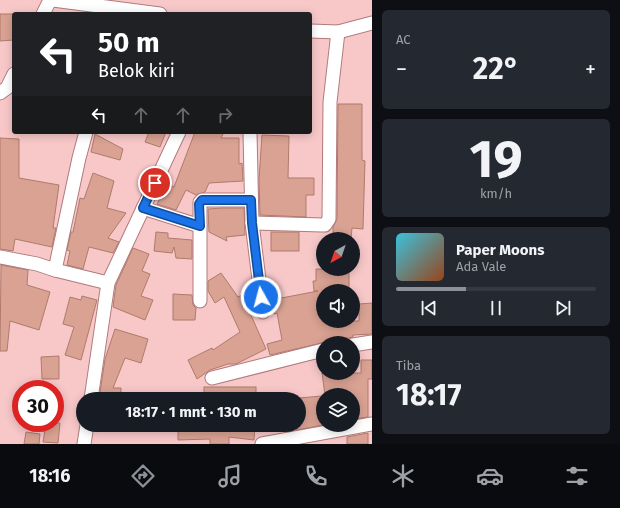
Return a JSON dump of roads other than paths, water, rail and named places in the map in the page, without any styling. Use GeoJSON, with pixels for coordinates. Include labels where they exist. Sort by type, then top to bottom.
{"type":"FeatureCollection","features":[{"type":"Feature","properties":{"kind":"street"},"geometry":{"type":"LineString","coordinates":[[44,12],[51,0],[136,12]]}},
{"type":"Feature","properties":{"kind":"street"},"geometry":{"type":"LineString","coordinates":[[312,31],[338,32],[372,23]]}},
{"type":"Feature","properties":{"kind":"street"},"geometry":{"type":"LineString","coordinates":[[252,223],[325,225],[329,219],[330,102],[338,32]]}},
{"type":"Feature","properties":{"kind":"street"},"geometry":{"type":"LineString","coordinates":[[0,94],[7,88],[12,78]]}},
{"type":"Feature","properties":{"kind":"street"},"geometry":{"type":"LineString","coordinates":[[56,270],[79,158],[85,134]]}},
{"type":"Feature","properties":{"kind":"street"},"geometry":{"type":"LineString","coordinates":[[92,392],[108,283],[178,134]]}},
{"type":"Feature","properties":{"kind":"street"},"geometry":{"type":"LineString","coordinates":[[250,134],[252,223],[263,312]]}},
{"type":"Feature","properties":{"kind":"street"},"geometry":{"type":"LineString","coordinates":[[200,301],[199,204],[202,200],[251,200]]}},
{"type":"Feature","properties":{"kind":"street"},"geometry":{"type":"LineString","coordinates":[[143,208],[200,226]]}},
{"type":"Feature","properties":{"kind":"street"},"geometry":{"type":"LineString","coordinates":[[0,257],[37,264],[108,283]]}},
{"type":"Feature","properties":{"kind":"street"},"geometry":{"type":"LineString","coordinates":[[360,344],[372,342]]}},
{"type":"Feature","properties":{"kind":"street"},"geometry":{"type":"LineString","coordinates":[[212,378],[316,352]]}},
{"type":"Feature","properties":{"kind":"street"},"geometry":{"type":"LineString","coordinates":[[262,444],[372,424]]}},
{"type":"Feature","properties":{"kind":"street"},"geometry":{"type":"LineString","coordinates":[[84,444],[86,432]]}}]}
